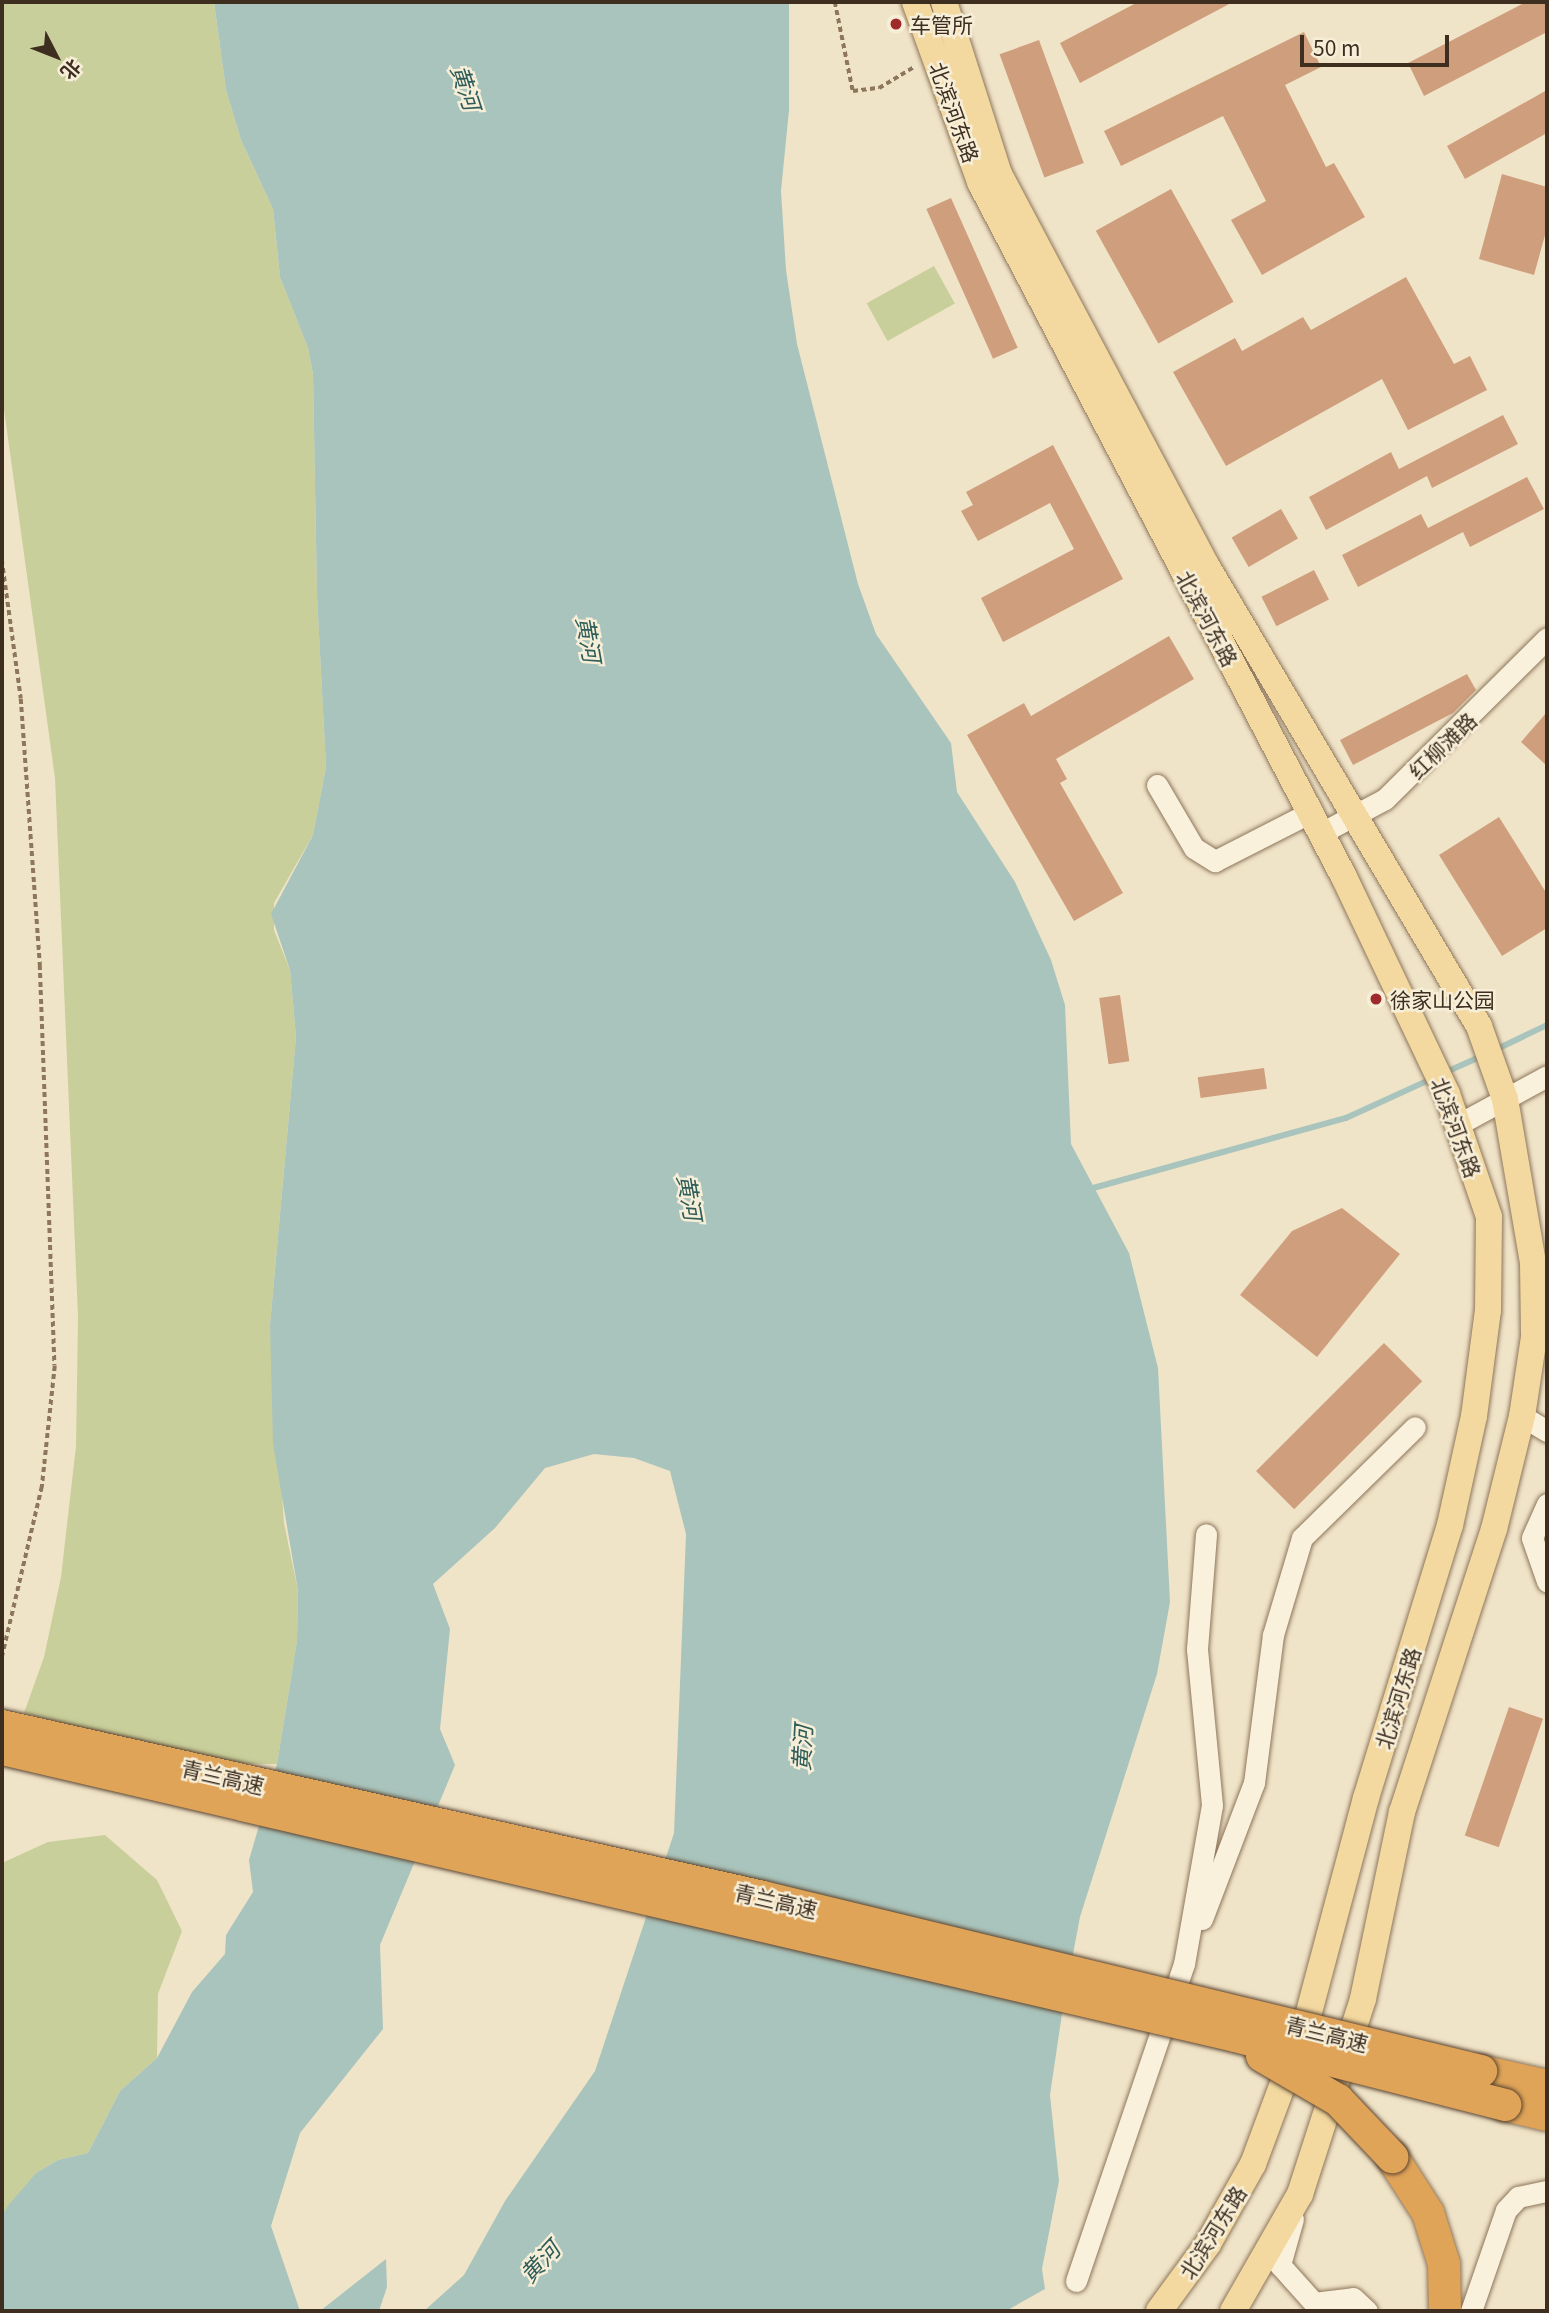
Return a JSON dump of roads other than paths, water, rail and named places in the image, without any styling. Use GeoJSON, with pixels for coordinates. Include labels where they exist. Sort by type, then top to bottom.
{"type":"FeatureCollection","features":[{"type":"Feature","properties":{"kind":"highway","name":"青兰高速"},"geometry":{"type":"LineString","coordinates":[[2,1726],[749,1894],[1547,2086]]}},
{"type":"Feature","properties":{"kind":"highway","name":"青兰高速"},"geometry":{"type":"LineString","coordinates":[[2,1749],[1206,2030]]}},
{"type":"Feature","properties":{"kind":"highway"},"geometry":{"type":"LineString","coordinates":[[1206,2030],[1547,2115]]}},
{"type":"Feature","properties":{"kind":"highway"},"geometry":{"type":"LineString","coordinates":[[1206,2030],[1329,2094],[1392,2157],[1428,2213],[1444,2264],[1445,2311]]}},
{"type":"Feature","properties":{"kind":"main road","name":"北滨河东路"},"geometry":{"type":"LineString","coordinates":[[915,2],[980,182],[1316,823],[1447,1094],[1489,1217],[1488,1310],[1474,1416],[1450,1525],[1366,1798],[1307,2019],[1253,2164],[1208,2244],[1159,2311]]}},
{"type":"Feature","properties":{"kind":"main road","name":"北滨河东路"},"geometry":{"type":"LineString","coordinates":[[944,2],[999,174],[1206,565],[1286,706],[1357,816],[1479,1026],[1505,1099],[1532,1262],[1534,1337],[1522,1416],[1494,1529],[1402,1812],[1363,1998],[1300,2194],[1233,2311]]}},
{"type":"Feature","properties":{"kind":"street","name":"红柳滩路"},"geometry":{"type":"LineString","coordinates":[[1157,785],[1194,848],[1215,861],[1316,823],[1357,816],[1385,799],[1454,736],[1547,638]]}},
{"type":"Feature","properties":{"kind":"street"},"geometry":{"type":"LineString","coordinates":[[1459,1124],[1547,1076]]}},
{"type":"Feature","properties":{"kind":"street"},"geometry":{"type":"LineString","coordinates":[[1522,1416],[1547,1431]]}},
{"type":"Feature","properties":{"kind":"street"},"geometry":{"type":"LineString","coordinates":[[1076,2281],[1184,1964],[1254,1783],[1273,1635],[1302,1538],[1415,1427]]}},
{"type":"Feature","properties":{"kind":"street"},"geometry":{"type":"LineString","coordinates":[[1547,1504],[1532,1538],[1547,1581]]}},
{"type":"Feature","properties":{"kind":"street"},"geometry":{"type":"LineString","coordinates":[[1184,1964],[1212,1805],[1198,1649],[1206,1534]]}},
{"type":"Feature","properties":{"kind":"street"},"geometry":{"type":"LineString","coordinates":[[1471,2311],[1506,2210],[1518,2197],[1547,2191]]}},
{"type":"Feature","properties":{"kind":"street"},"geometry":{"type":"LineString","coordinates":[[1300,2194],[1280,2265],[1314,2303],[1353,2298],[1367,2311]]}},
{"type":"Feature","properties":{"kind":"water","name":"黄河"},"geometry":{"type":"Polygon","coordinates":[[[214,2],[789,2],[789,110],[781,191],[786,270],[797,344],[858,584],[876,634],[951,743],[957,792],[1015,882],[1051,960],[1065,1005],[1071,1144],[1129,1253],[1158,1368],[1170,1602],[1157,1674],[1080,1917],[1063,2007],[1050,2095],[1059,2181],[1042,2269],[1045,2289],[1006,2311],[424,2311],[464,2275],[505,2201],[595,2071],[674,1833],[686,1534],[670,1471],[634,1458],[594,1454],[545,1468],[495,1528],[433,1584],[450,1629],[440,1729],[455,1765],[380,1945],[383,2029],[300,2133],[271,2226],[300,2311],[2,2311],[2,2216],[7,2207],[36,2173],[58,2160],[88,2153],[120,2091],[157,2058],[192,1992],[225,1954],[226,1935],[253,1892],[249,1860],[277,1764],[297,1641],[298,1591],[273,1444],[270,1325],[296,1037],[290,970],[271,914],[313,835],[326,767],[317,596],[313,374],[308,348],[280,277],[273,209],[241,140],[226,90],[214,2]]]}},
{"type":"Feature","properties":{"kind":"water"},"geometry":{"type":"Polygon","coordinates":[[[386,2259],[387,2287],[379,2311],[320,2311],[386,2259]]]}},
{"type":"Feature","properties":{"kind":"waterway"},"geometry":{"type":"LineString","coordinates":[[1495,1050],[1547,1025]]}},
{"type":"Feature","properties":{"kind":"waterway"},"geometry":{"type":"LineString","coordinates":[[1444,1073],[1482,1056]]}},
{"type":"Feature","properties":{"kind":"waterway"},"geometry":{"type":"LineString","coordinates":[[1086,1190],[1346,1118],[1431,1079]]}},
{"type":"Feature","properties":{"kind":"place","name":"车管所"},"geometry":{"type":"Point","coordinates":[896,24]}},
{"type":"Feature","properties":{"kind":"place","name":"徐家山公园"},"geometry":{"type":"Point","coordinates":[1376,999]}}]}
